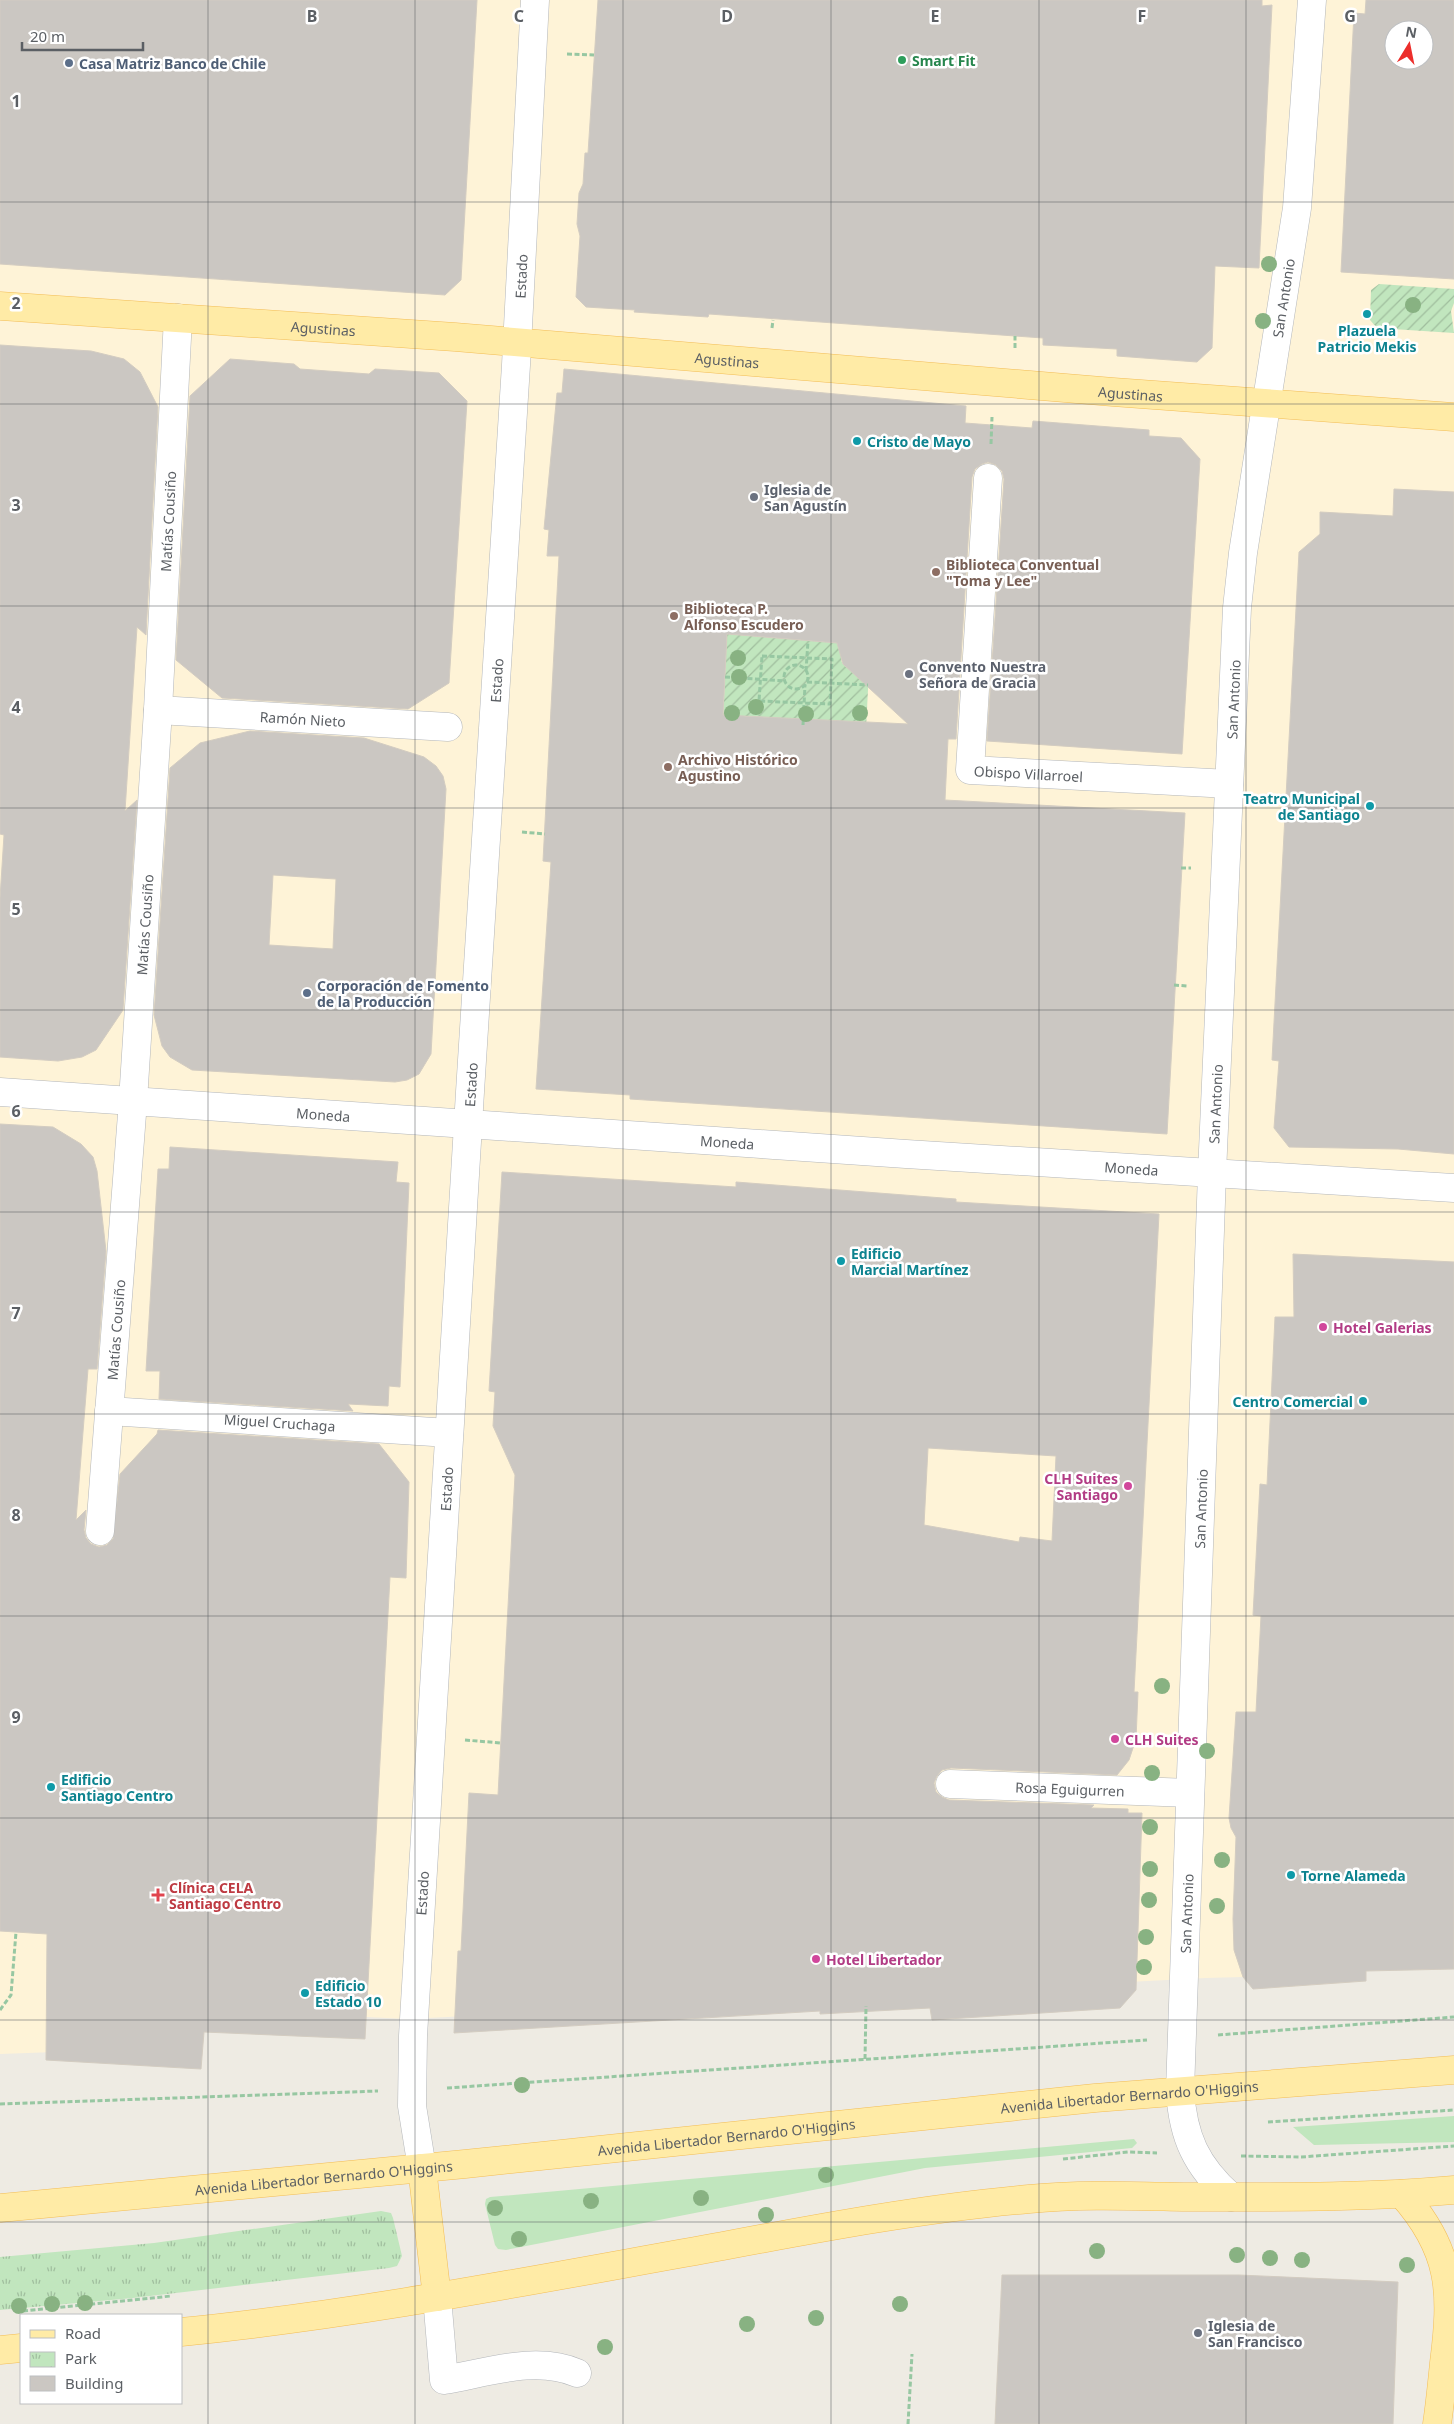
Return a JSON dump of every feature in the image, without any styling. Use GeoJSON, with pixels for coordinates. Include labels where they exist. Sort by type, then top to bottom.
{"type":"FeatureCollection","features":[{"type":"Feature","properties":{"kind":"main road","name":"Agustinas"},"geometry":{"type":"LineString","coordinates":[[0,306],[518,342],[1266,404],[1454,417]]}},
{"type":"Feature","properties":{"kind":"main road","name":"Avenida Libertador Bernardo O'Higgins"},"geometry":{"type":"LineString","coordinates":[[0,2208],[422,2168],[1085,2099],[1454,2070]]}},
{"type":"Feature","properties":{"kind":"main road"},"geometry":{"type":"LineString","coordinates":[[422,2168],[437,2297]]}},
{"type":"Feature","properties":{"kind":"main road"},"geometry":{"type":"LineString","coordinates":[[182,2332],[274,2322],[437,2297],[912,2213],[1030,2198],[1402,2194],[1454,2190]]}},
{"type":"Feature","properties":{"kind":"main road"},"geometry":{"type":"LineString","coordinates":[[1402,2194],[1416,2210],[1438,2245],[1448,2287],[1448,2329],[1437,2424]]}},
{"type":"Feature","properties":{"kind":"main road"},"geometry":{"type":"LineString","coordinates":[[0,2350],[20,2348]]}},
{"type":"Feature","properties":{"kind":"street","name":"Estado"},"geometry":{"type":"LineString","coordinates":[[422,2168],[411,2091],[468,1124],[518,342],[535,0]]}},
{"type":"Feature","properties":{"kind":"street","name":"San Antonio"},"geometry":{"type":"LineString","coordinates":[[1231,2197],[1212,2181],[1192,2147],[1182,2115],[1180,2091],[1212,1173],[1237,608],[1266,404],[1298,208],[1312,0]]}},
{"type":"Feature","properties":{"kind":"street","name":"Matías Cousiño"},"geometry":{"type":"LineString","coordinates":[[100,1531],[133,1101],[158,710],[178,318]]}},
{"type":"Feature","properties":{"kind":"street","name":"Obispo Villarroel"},"geometry":{"type":"LineString","coordinates":[[988,478],[970,770],[1229,784]]}},
{"type":"Feature","properties":{"kind":"street","name":"Ramón Nieto"},"geometry":{"type":"LineString","coordinates":[[158,710],[448,727]]}},
{"type":"Feature","properties":{"kind":"street","name":"Moneda"},"geometry":{"type":"LineString","coordinates":[[0,1092],[1454,1188]]}},
{"type":"Feature","properties":{"kind":"street","name":"Miguel Cruchaga"},"geometry":{"type":"LineString","coordinates":[[109,1411],[450,1433]]}},
{"type":"Feature","properties":{"kind":"street","name":"Rosa Eguigurren"},"geometry":{"type":"LineString","coordinates":[[950,1784],[1190,1793]]}},
{"type":"Feature","properties":{"kind":"street"},"geometry":{"type":"LineString","coordinates":[[437,2297],[444,2380],[535,2364],[561,2366],[577,2373]]}},
{"type":"Feature","properties":{"kind":"path"},"geometry":{"type":"LineString","coordinates":[[803,725],[808,641]]}},
{"type":"Feature","properties":{"kind":"path"},"geometry":{"type":"LineString","coordinates":[[762,656],[832,659],[830,704],[759,701],[760,679],[762,656]]}},
{"type":"Feature","properties":{"kind":"path"},"geometry":{"type":"LineString","coordinates":[[806,671],[800,666],[789,667],[785,673],[785,681],[795,689],[806,683],[868,685]]}},
{"type":"Feature","properties":{"kind":"path"},"geometry":{"type":"LineString","coordinates":[[725,677],[785,681]]}},
{"type":"Feature","properties":{"kind":"path"},"geometry":{"type":"LineString","coordinates":[[0,2009],[11,1996],[16,1932]]}},
{"type":"Feature","properties":{"kind":"path"},"geometry":{"type":"LineString","coordinates":[[864,2059],[866,2006]]}},
{"type":"Feature","properties":{"kind":"path"},"geometry":{"type":"LineString","coordinates":[[0,2104],[411,2091],[1181,2038],[1454,2017]]}},
{"type":"Feature","properties":{"kind":"path"},"geometry":{"type":"LineString","coordinates":[[908,2424],[912,2354]]}},
{"type":"Feature","properties":{"kind":"shaded area"},"geometry":{"type":"Polygon","coordinates":[[[0,0],[1454,0],[1454,1969],[1366,1971],[1366,1981],[1272,1988],[1272,1981],[1258,1989],[1252,1987],[1252,1982],[1249,1982],[1249,1984],[1243,1977],[1206,1978],[408,2019],[195,2009],[192,2047],[0,2054],[0,0]]]}},
{"type":"Feature","properties":{"kind":"green space"},"geometry":{"type":"Polygon","coordinates":[[[1379,284],[1454,289],[1454,303],[1451,311],[1454,333],[1377,328],[1370,320],[1371,290],[1379,284]]]}},
{"type":"Feature","properties":{"kind":"green space"},"geometry":{"type":"Polygon","coordinates":[[[727,634],[850,644],[841,656],[842,663],[850,669],[869,670],[866,729],[753,716],[738,716],[738,721],[723,720],[727,634]]]}},
{"type":"Feature","properties":{"kind":"green space"},"geometry":{"type":"Polygon","coordinates":[[[1454,2116],[1454,2142],[1314,2145],[1293,2127],[1454,2116]]]}},
{"type":"Feature","properties":{"kind":"green space"},"geometry":{"type":"Polygon","coordinates":[[[1134,2139],[1137,2143],[1132,2148],[925,2168],[506,2250],[498,2249],[495,2245],[485,2204],[486,2199],[490,2197],[1134,2139]]]}},
{"type":"Feature","properties":{"kind":"green space"},"geometry":{"type":"Polygon","coordinates":[[[381,2211],[391,2213],[393,2218],[402,2256],[397,2266],[133,2298],[0,2310],[0,2257],[154,2243],[381,2211]]]}},
{"type":"Feature","properties":{"kind":"building"},"geometry":{"type":"Polygon","coordinates":[[[0,0],[477,0],[461,280],[445,295],[0,264],[0,0]]]}},
{"type":"Feature","properties":{"kind":"building"},"geometry":{"type":"Polygon","coordinates":[[[598,0],[1262,0],[1262,6],[1272,5],[1259,268],[1215,266],[1212,348],[1197,362],[1117,356],[1117,349],[1043,345],[1043,338],[709,314],[708,317],[634,312],[635,310],[586,307],[576,297],[580,236],[577,224],[585,153],[588,153],[598,0]]]}},
{"type":"Feature","properties":{"kind":"building"},"geometry":{"type":"Polygon","coordinates":[[[1366,0],[1454,0],[1454,279],[1341,272],[1354,13],[1365,14],[1366,0]]]}},
{"type":"Feature","properties":{"kind":"building"},"geometry":{"type":"Polygon","coordinates":[[[0,345],[91,351],[124,359],[140,372],[158,407],[146,635],[137,627],[125,811],[137,800],[123,1010],[96,1050],[82,1057],[58,1061],[0,1057],[0,898],[4,835],[0,834],[0,345]]]}},
{"type":"Feature","properties":{"kind":"building"},"geometry":{"type":"Polygon","coordinates":[[[230,359],[294,364],[300,369],[369,374],[375,369],[439,373],[467,401],[449,683],[408,709],[222,698],[176,660],[190,396],[230,359]]]}},
{"type":"Feature","properties":{"kind":"building"},"geometry":{"type":"Polygon","coordinates":[[[564,369],[966,406],[965,423],[1032,428],[1033,421],[1149,430],[1149,436],[1181,438],[1200,459],[1182,754],[987,741],[1004,479],[1002,471],[996,465],[988,462],[975,469],[972,477],[956,739],[948,739],[945,800],[1185,813],[1167,1134],[630,1099],[630,1095],[536,1089],[551,862],[543,861],[559,556],[547,556],[549,530],[544,529],[557,393],[562,393],[564,369]],[[727,634],[723,715],[908,724],[843,664],[837,643],[727,634]]]}},
{"type":"Feature","properties":{"kind":"building","name":"Teatro Municipal de Santiago"},"geometry":{"type":"Polygon","coordinates":[[[1394,489],[1454,492],[1454,1154],[1398,1149],[1289,1147],[1274,1128],[1279,1061],[1272,1060],[1299,552],[1320,534],[1320,512],[1393,516],[1394,489]]]}},
{"type":"Feature","properties":{"kind":"building"},"geometry":{"type":"Polygon","coordinates":[[[250,731],[364,738],[424,757],[436,766],[443,776],[446,789],[431,1054],[419,1074],[407,1080],[395,1082],[192,1070],[170,1057],[162,1046],[154,1015],[170,768],[200,743],[250,731]],[[273,875],[269,945],[333,949],[336,879],[273,875]]]}},
{"type":"Feature","properties":{"kind":"building"},"geometry":{"type":"Polygon","coordinates":[[[0,1124],[53,1127],[81,1144],[93,1157],[97,1171],[106,1251],[97,1369],[88,1369],[76,1520],[86,1510],[84,1530],[86,1538],[91,1544],[99,1547],[107,1545],[113,1539],[120,1474],[157,1434],[158,1430],[379,1444],[409,1482],[406,1578],[390,1577],[365,2039],[204,2032],[201,2069],[46,2060],[47,1934],[0,1931],[0,1124]]]}},
{"type":"Feature","properties":{"kind":"building"},"geometry":{"type":"Polygon","coordinates":[[[170,1147],[398,1162],[396,1182],[409,1183],[400,1387],[389,1386],[388,1406],[348,1404],[353,1411],[159,1399],[160,1371],[146,1371],[158,1169],[169,1169],[170,1147]]]}},
{"type":"Feature","properties":{"kind":"building"},"geometry":{"type":"Polygon","coordinates":[[[502,1172],[736,1187],[736,1182],[956,1199],[956,1202],[1159,1214],[1134,1692],[1138,1692],[1136,1739],[1129,1760],[1117,1775],[951,1768],[942,1770],[934,1783],[936,1792],[949,1800],[1094,1805],[1091,1808],[1128,1809],[1128,1813],[1142,1813],[1136,1990],[1120,2008],[932,2020],[930,2008],[820,2014],[820,2011],[454,2033],[458,1951],[461,1951],[469,1793],[498,1795],[515,1475],[493,1426],[495,1392],[489,1391],[502,1172]],[[928,1448],[924,1525],[1019,1542],[1020,1537],[1052,1541],[1056,1456],[928,1448]]]}},
{"type":"Feature","properties":{"kind":"building"},"geometry":{"type":"Polygon","coordinates":[[[1293,1254],[1454,1262],[1454,1969],[1366,1971],[1366,1981],[1253,1989],[1243,1977],[1234,1950],[1233,1919],[1236,1837],[1231,1828],[1229,1818],[1236,1712],[1256,1712],[1261,1616],[1253,1615],[1260,1484],[1267,1485],[1275,1317],[1294,1317],[1293,1254]]]}},
{"type":"Feature","properties":{"kind":"building","name":"Iglesia de San Francisco"},"geometry":{"type":"Polygon","coordinates":[[[1002,2275],[1239,2275],[1398,2282],[1393,2424],[995,2424],[1002,2275]]]}},
{"type":"Feature","properties":{"kind":"place","name":"Smart Fit"},"geometry":{"type":"Point","coordinates":[902,60]}},
{"type":"Feature","properties":{"kind":"place","name":"Casa Matriz Banco de Chile"},"geometry":{"type":"Point","coordinates":[69,63]}},
{"type":"Feature","properties":{"kind":"place","name":"Plazuela Patricio Mekis"},"geometry":{"type":"Point","coordinates":[1367,314]}},
{"type":"Feature","properties":{"kind":"place","name":"Cristo de Mayo"},"geometry":{"type":"Point","coordinates":[857,441]}},
{"type":"Feature","properties":{"kind":"place","name":"Iglesia de San Agustín"},"geometry":{"type":"Point","coordinates":[754,497]}},
{"type":"Feature","properties":{"kind":"place","name":"Biblioteca Conventual \"Toma y Lee\""},"geometry":{"type":"Point","coordinates":[936,572]}},
{"type":"Feature","properties":{"kind":"place","name":"Biblioteca P. Alfonso Escudero"},"geometry":{"type":"Point","coordinates":[674,616]}},
{"type":"Feature","properties":{"kind":"place","name":"Convento Nuestra Señora de Gracia"},"geometry":{"type":"Point","coordinates":[909,674]}},
{"type":"Feature","properties":{"kind":"place","name":"Archivo Histórico Agustino"},"geometry":{"type":"Point","coordinates":[668,767]}},
{"type":"Feature","properties":{"kind":"place","name":"Teatro Municipal de Santiago"},"geometry":{"type":"Point","coordinates":[1370,806]}},
{"type":"Feature","properties":{"kind":"place","name":"Corporación de Fomento de la Producción"},"geometry":{"type":"Point","coordinates":[307,993]}},
{"type":"Feature","properties":{"kind":"place","name":"Edificio Marcial Martínez"},"geometry":{"type":"Point","coordinates":[841,1261]}},
{"type":"Feature","properties":{"kind":"place","name":"Hotel Galerias"},"geometry":{"type":"Point","coordinates":[1323,1327]}},
{"type":"Feature","properties":{"kind":"place","name":"Centro Comercial"},"geometry":{"type":"Point","coordinates":[1363,1401]}},
{"type":"Feature","properties":{"kind":"place","name":"CLH Suites Santiago"},"geometry":{"type":"Point","coordinates":[1128,1486]}},
{"type":"Feature","properties":{"kind":"place","name":"CLH Suites"},"geometry":{"type":"Point","coordinates":[1115,1739]}},
{"type":"Feature","properties":{"kind":"place","name":"Edificio Santiago Centro"},"geometry":{"type":"Point","coordinates":[51,1787]}},
{"type":"Feature","properties":{"kind":"place","name":"Torne Alameda"},"geometry":{"type":"Point","coordinates":[1291,1875]}},
{"type":"Feature","properties":{"kind":"place","name":"Clínica CELA Santiago Centro"},"geometry":{"type":"Point","coordinates":[158,1895]}},
{"type":"Feature","properties":{"kind":"place","name":"Hotel Libertador"},"geometry":{"type":"Point","coordinates":[816,1959]}},
{"type":"Feature","properties":{"kind":"place","name":"Edificio Estado 10"},"geometry":{"type":"Point","coordinates":[305,1993]}},
{"type":"Feature","properties":{"kind":"place","name":"Iglesia de San Francisco"},"geometry":{"type":"Point","coordinates":[1198,2333]}}]}
